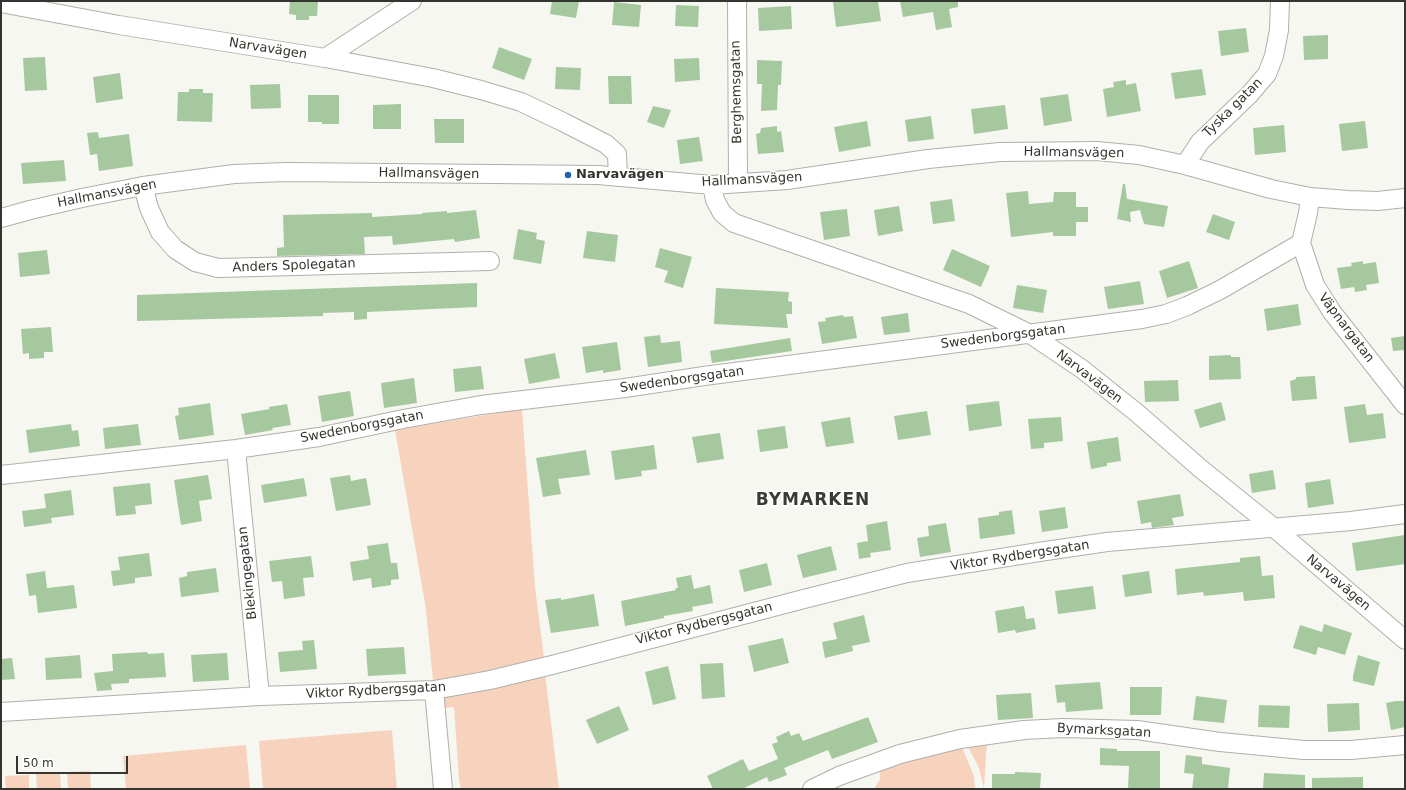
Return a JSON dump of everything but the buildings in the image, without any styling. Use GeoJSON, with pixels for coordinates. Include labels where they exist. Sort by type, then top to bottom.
{"type":"FeatureCollection","features":[{"type":"Feature","properties":{"kind":"street"},"geometry":{"type":"LineString","coordinates":[[325,58],[412,1]]}},
{"type":"Feature","properties":{"kind":"street","name":"Berghemsgatan"},"geometry":{"type":"LineString","coordinates":[[737,1],[738,184]]}},
{"type":"Feature","properties":{"kind":"street","name":"Tyska gatan"},"geometry":{"type":"LineString","coordinates":[[1185,165],[1200,142],[1249,95],[1266,74],[1274,56],[1279,30],[1280,1]]}},
{"type":"Feature","properties":{"kind":"street","name":"Narvavägen"},"geometry":{"type":"LineString","coordinates":[[1,3],[111,24],[325,58],[433,78],[521,102],[606,144],[617,154],[618,177]]}},
{"type":"Feature","properties":{"kind":"street","name":"Hallmansvägen"},"geometry":{"type":"LineString","coordinates":[[1,218],[74,200],[143,186],[234,174],[286,172],[568,175],[618,177],[712,185],[802,178],[928,159],[1000,152],[1097,151],[1139,155],[1185,165],[1272,189],[1310,197],[1378,201],[1405,198]]}},
{"type":"Feature","properties":{"kind":"street","name":"Narvavägen"},"geometry":{"type":"LineString","coordinates":[[712,185],[715,200],[722,213],[734,223],[969,304],[1030,334],[1088,374],[1137,413],[1201,469],[1273,527],[1405,640]]}},
{"type":"Feature","properties":{"kind":"street","name":"Anders Spolegatan"},"geometry":{"type":"LineString","coordinates":[[143,186],[148,208],[160,232],[175,248],[195,262],[218,268],[490,261]]}},
{"type":"Feature","properties":{"kind":"street"},"geometry":{"type":"LineString","coordinates":[[1301,243],[1310,197]]}},
{"type":"Feature","properties":{"kind":"street","name":"Swedenborgsgatan"},"geometry":{"type":"LineString","coordinates":[[1,475],[236,449],[319,437],[403,419],[482,405],[625,388],[1142,319],[1166,314],[1187,306],[1220,290],[1301,243]]}},
{"type":"Feature","properties":{"kind":"street","name":"Väpnargatan"},"geometry":{"type":"LineString","coordinates":[[1301,243],[1315,285],[1332,312],[1405,405]]}},
{"type":"Feature","properties":{"kind":"street","name":"Blekingegatan"},"geometry":{"type":"LineString","coordinates":[[236,449],[260,696]]}},
{"type":"Feature","properties":{"kind":"street","name":"Viktor Rydbergsgatan"},"geometry":{"type":"LineString","coordinates":[[1,712],[260,696],[434,690],[490,680],[552,665],[800,600],[907,574],[1107,542],[1351,521],[1405,514]]}},
{"type":"Feature","properties":{"kind":"street"},"geometry":{"type":"LineString","coordinates":[[434,690],[443,789]]}},
{"type":"Feature","properties":{"kind":"street","name":"Bymarksgatan"},"geometry":{"type":"LineString","coordinates":[[812,789],[839,776],[900,754],[960,739],[1032,730],[1063,728],[1137,730],[1220,742],[1304,750],[1351,750],[1405,745]]}},
{"type":"Feature","properties":{"kind":"shaded area"},"geometry":{"type":"Polygon","coordinates":[[[522,409],[535,587],[544,658],[469,676],[433,681],[426,609],[395,430],[522,409]]]}},
{"type":"Feature","properties":{"kind":"shaded area"},"geometry":{"type":"Polygon","coordinates":[[[545,673],[559,789],[461,789],[459,780],[454,707],[441,708],[442,702],[449,693],[545,673]]]}},
{"type":"Feature","properties":{"kind":"shaded area"},"geometry":{"type":"Polygon","coordinates":[[[392,730],[397,789],[263,789],[259,741],[392,730]]]}},
{"type":"Feature","properties":{"kind":"shaded area"},"geometry":{"type":"Polygon","coordinates":[[[987,741],[984,788],[979,768],[967,745],[987,741]]]}},
{"type":"Feature","properties":{"kind":"shaded area"},"geometry":{"type":"Polygon","coordinates":[[[246,745],[250,789],[126,789],[123,756],[246,745]]]}},
{"type":"Feature","properties":{"kind":"shaded area"},"geometry":{"type":"Polygon","coordinates":[[[961,745],[974,776],[975,789],[874,789],[880,779],[880,767],[961,745]]]}},
{"type":"Feature","properties":{"kind":"shaded area"},"geometry":{"type":"Polygon","coordinates":[[[90,771],[91,789],[68,789],[67,772],[90,771]]]}},
{"type":"Feature","properties":{"kind":"shaded area"},"geometry":{"type":"Polygon","coordinates":[[[60,773],[61,789],[37,789],[36,774],[60,773]]]}},
{"type":"Feature","properties":{"kind":"shaded area"},"geometry":{"type":"Polygon","coordinates":[[[29,775],[29,789],[6,789],[5,776],[29,775]]]}},
{"type":"Feature","properties":{"kind":"place","name":"Narvavägen"},"geometry":{"type":"Point","coordinates":[568,175]}},
{"type":"Feature","properties":{"kind":"district","name":"BYMARKEN"},"geometry":{"type":"Point","coordinates":[813,501]}}]}
